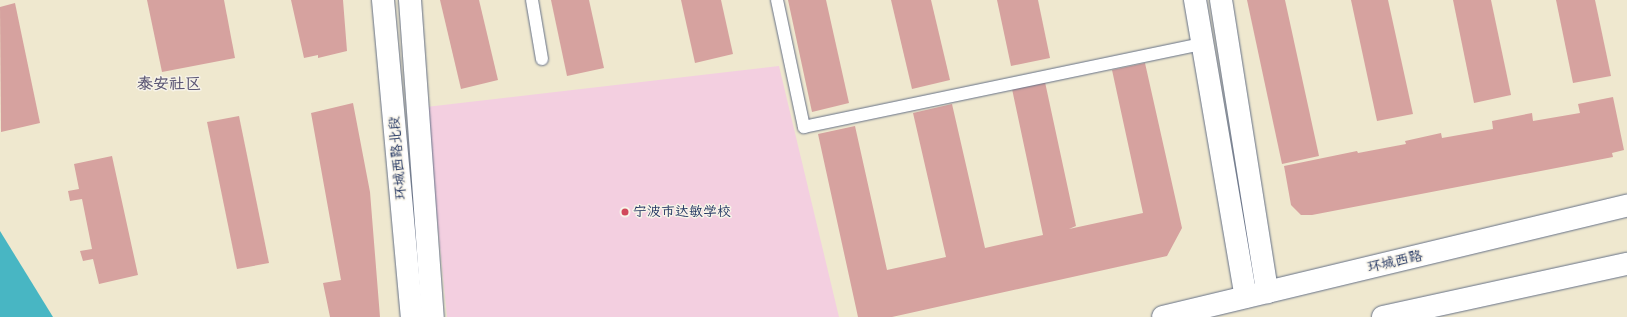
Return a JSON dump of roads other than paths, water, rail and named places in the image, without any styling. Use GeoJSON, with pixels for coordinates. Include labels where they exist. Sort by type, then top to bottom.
{"type":"FeatureCollection","features":[{"type":"Feature","properties":{"kind":"street","name":"环城西路北段"},"geometry":{"type":"LineString","coordinates":[[383,0],[412,317]]}},
{"type":"Feature","properties":{"kind":"street","name":"环城西路北段"},"geometry":{"type":"LineString","coordinates":[[410,0],[433,317]]}},
{"type":"Feature","properties":{"kind":"street"},"geometry":{"type":"LineString","coordinates":[[1195,0],[1246,297]]}},
{"type":"Feature","properties":{"kind":"street"},"geometry":{"type":"LineString","coordinates":[[1220,0],[1267,292]]}},
{"type":"Feature","properties":{"kind":"street","name":"环城西路"},"geometry":{"type":"LineString","coordinates":[[1163,317],[1627,206]]}},
{"type":"Feature","properties":{"kind":"street"},"geometry":{"type":"LineString","coordinates":[[1383,317],[1627,264]]}},
{"type":"Feature","properties":{"kind":"lane"},"geometry":{"type":"LineString","coordinates":[[532,0],[542,59]]}},
{"type":"Feature","properties":{"kind":"lane"},"geometry":{"type":"LineString","coordinates":[[777,0],[804,127],[1203,44]]}},
{"type":"Feature","properties":{"kind":"water"},"geometry":{"type":"Polygon","coordinates":[[[0,231],[53,317],[0,317],[0,231]]]}},
{"type":"Feature","properties":{"kind":"place","name":"宁波市达敏学校"},"geometry":{"type":"Point","coordinates":[625,212]}},
{"type":"Feature","properties":{"kind":"district","name":"泰安社区"},"geometry":{"type":"Point","coordinates":[169,84]}}]}
